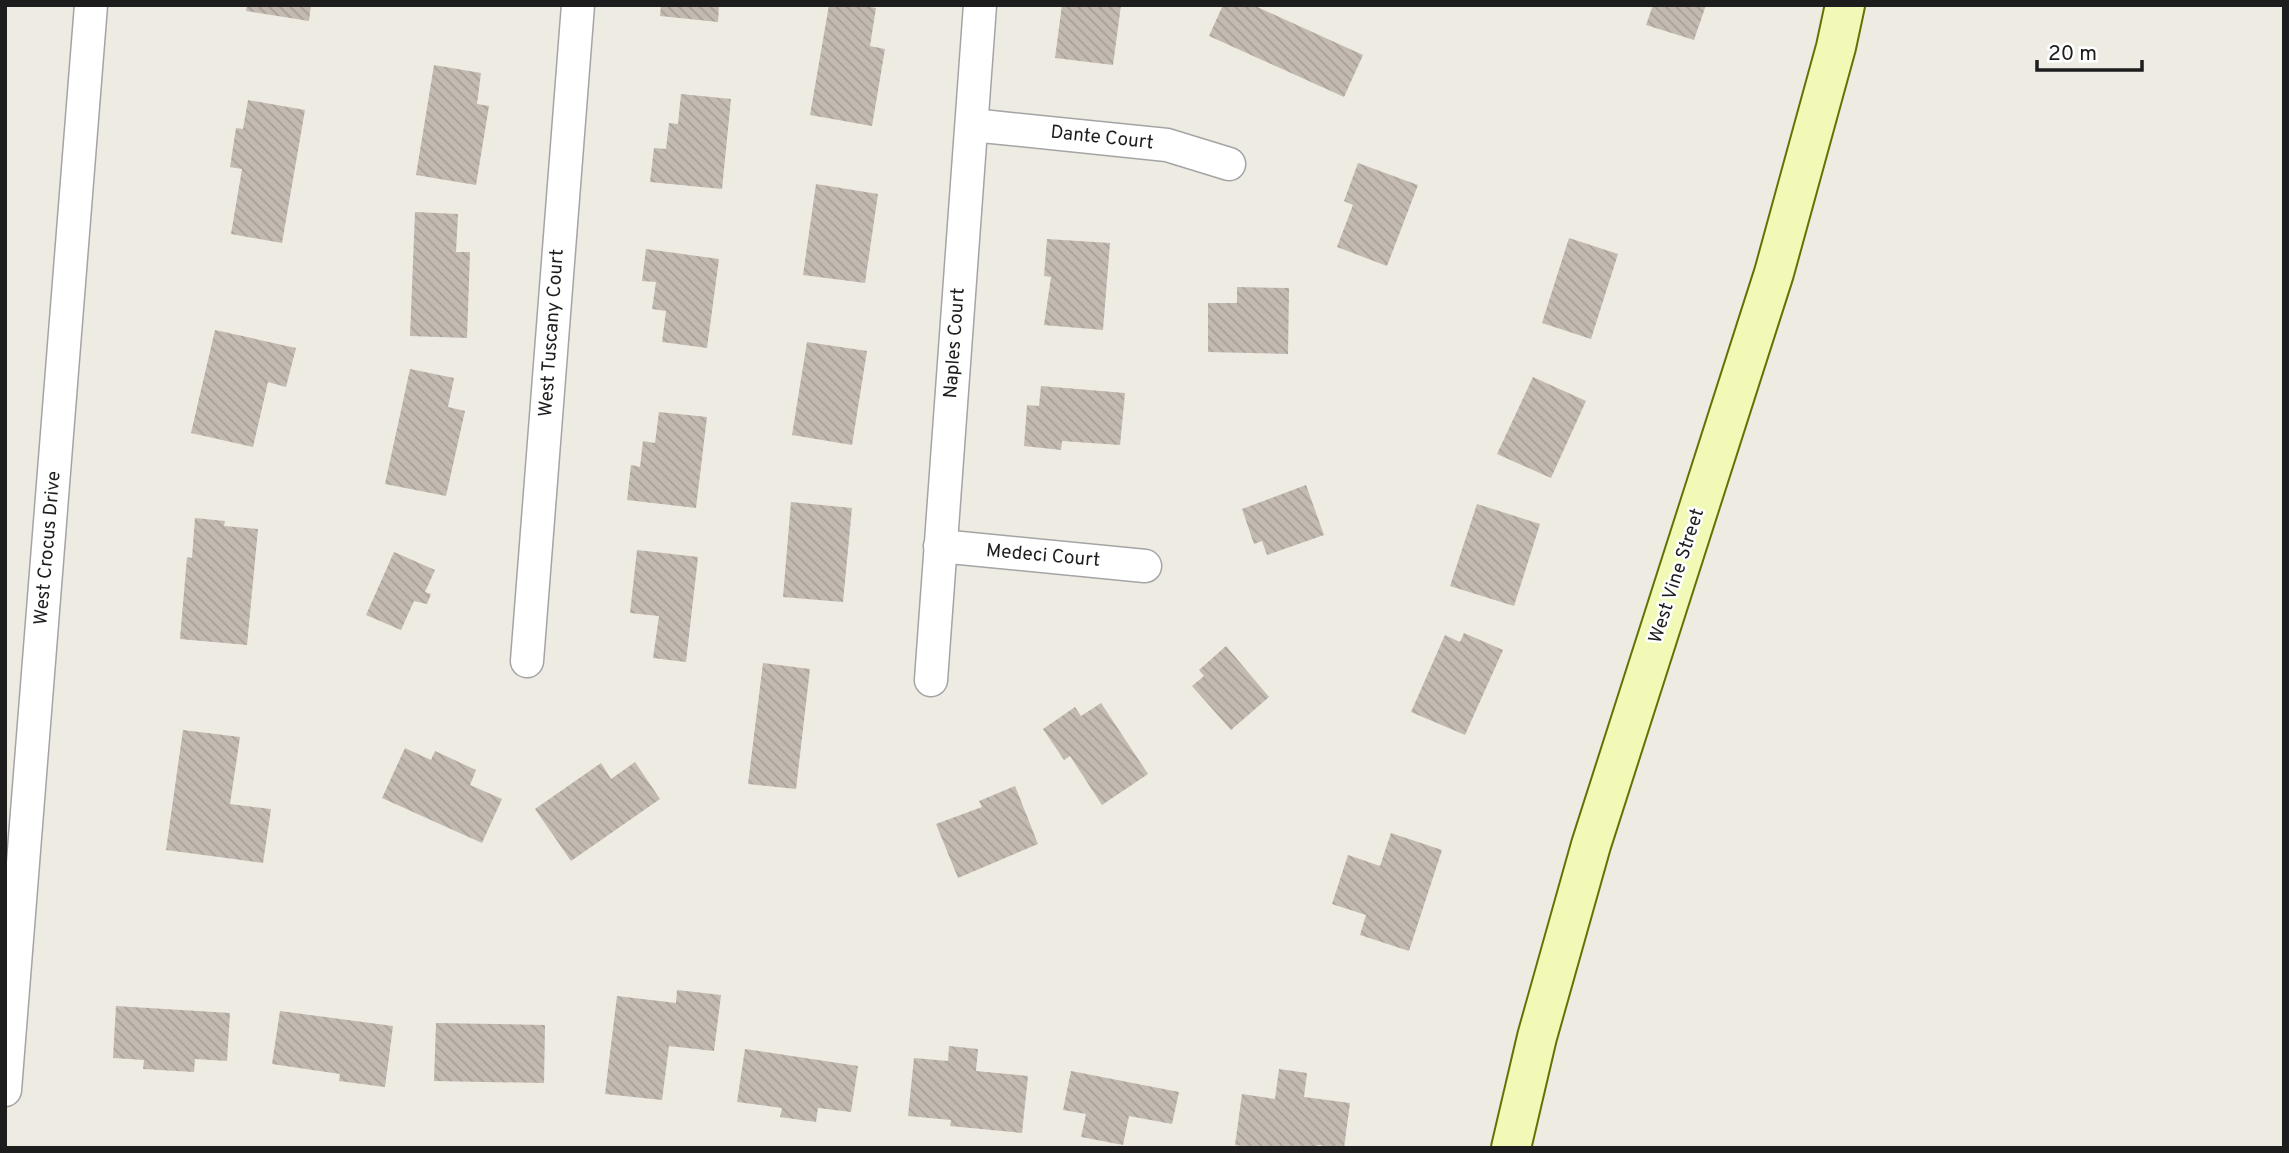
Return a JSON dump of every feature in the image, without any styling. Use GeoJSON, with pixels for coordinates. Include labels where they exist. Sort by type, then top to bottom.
{"type":"FeatureCollection","features":[{"type":"Feature","properties":{"kind":"main road","name":"West Vine Street"},"geometry":{"type":"LineString","coordinates":[[1511,1148],[1537,1037],[1591,845],[1774,273],[1845,5]]}},
{"type":"Feature","properties":{"kind":"street","name":"West Crocus Drive"},"geometry":{"type":"LineString","coordinates":[[5,1090],[91,5]]}},
{"type":"Feature","properties":{"kind":"street","name":"West Tuscany Court"},"geometry":{"type":"LineString","coordinates":[[527,661],[578,5]]}},
{"type":"Feature","properties":{"kind":"street","name":"Naples Court"},"geometry":{"type":"LineString","coordinates":[[931,680],[980,5]]}},
{"type":"Feature","properties":{"kind":"street","name":"Dante Court"},"geometry":{"type":"LineString","coordinates":[[972,125],[1167,145],[1229,164]]}},
{"type":"Feature","properties":{"kind":"street","name":"Medeci Court"},"geometry":{"type":"LineString","coordinates":[[940,546],[1145,566]]}},
{"type":"Feature","properties":{"kind":"building"},"geometry":{"type":"Polygon","coordinates":[[[247,5],[311,5],[309,21],[246,11],[247,5]]]}},
{"type":"Feature","properties":{"kind":"building"},"geometry":{"type":"Polygon","coordinates":[[[661,5],[719,5],[718,22],[660,16],[661,5]]]}},
{"type":"Feature","properties":{"kind":"building"},"geometry":{"type":"Polygon","coordinates":[[[829,5],[876,8],[870,46],[885,49],[872,126],[810,115],[829,5]]]}},
{"type":"Feature","properties":{"kind":"building"},"geometry":{"type":"Polygon","coordinates":[[[1062,5],[1121,5],[1113,65],[1055,58],[1062,5]]]}},
{"type":"Feature","properties":{"kind":"building"},"geometry":{"type":"Polygon","coordinates":[[[1223,5],[1253,5],[1363,55],[1344,97],[1209,36],[1223,5]]]}},
{"type":"Feature","properties":{"kind":"building"},"geometry":{"type":"Polygon","coordinates":[[[1653,5],[1706,5],[1694,40],[1646,25],[1653,5]]]}},
{"type":"Feature","properties":{"kind":"building"},"geometry":{"type":"Polygon","coordinates":[[[434,65],[481,73],[477,104],[489,106],[476,185],[416,175],[434,65]]]}},
{"type":"Feature","properties":{"kind":"building"},"geometry":{"type":"Polygon","coordinates":[[[681,94],[731,99],[722,189],[650,182],[654,148],[666,149],[669,123],[678,124],[681,94]]]}},
{"type":"Feature","properties":{"kind":"building"},"geometry":{"type":"Polygon","coordinates":[[[248,100],[305,110],[282,243],[231,234],[242,169],[230,167],[236,128],[243,129],[248,100]]]}},
{"type":"Feature","properties":{"kind":"building"},"geometry":{"type":"Polygon","coordinates":[[[1358,163],[1418,185],[1387,266],[1337,247],[1353,205],[1344,201],[1358,163]]]}},
{"type":"Feature","properties":{"kind":"building"},"geometry":{"type":"Polygon","coordinates":[[[816,184],[878,194],[865,283],[803,275],[816,184]]]}},
{"type":"Feature","properties":{"kind":"building"},"geometry":{"type":"Polygon","coordinates":[[[415,212],[458,214],[456,252],[470,252],[467,338],[410,336],[415,212]]]}},
{"type":"Feature","properties":{"kind":"building"},"geometry":{"type":"Polygon","coordinates":[[[1569,238],[1618,254],[1591,339],[1542,323],[1569,238]]]}},
{"type":"Feature","properties":{"kind":"building"},"geometry":{"type":"Polygon","coordinates":[[[1047,239],[1110,243],[1103,330],[1044,325],[1051,277],[1044,276],[1047,239]]]}},
{"type":"Feature","properties":{"kind":"building"},"geometry":{"type":"Polygon","coordinates":[[[646,249],[719,259],[707,348],[662,342],[666,311],[652,309],[656,282],[642,281],[646,249]]]}},
{"type":"Feature","properties":{"kind":"building"},"geometry":{"type":"Polygon","coordinates":[[[1237,287],[1289,288],[1288,354],[1208,352],[1208,303],[1237,303],[1237,287]]]}},
{"type":"Feature","properties":{"kind":"building"},"geometry":{"type":"Polygon","coordinates":[[[215,330],[296,348],[286,387],[268,382],[253,447],[191,433],[215,330]]]}},
{"type":"Feature","properties":{"kind":"building"},"geometry":{"type":"Polygon","coordinates":[[[807,342],[867,351],[852,445],[792,435],[807,342]]]}},
{"type":"Feature","properties":{"kind":"building"},"geometry":{"type":"Polygon","coordinates":[[[410,369],[454,378],[448,407],[465,411],[446,496],[385,484],[410,369]]]}},
{"type":"Feature","properties":{"kind":"building"},"geometry":{"type":"Polygon","coordinates":[[[1533,377],[1586,401],[1551,478],[1497,454],[1533,377]]]}},
{"type":"Feature","properties":{"kind":"building"},"geometry":{"type":"Polygon","coordinates":[[[1041,386],[1125,393],[1120,445],[1062,441],[1061,450],[1024,446],[1027,405],[1039,406],[1041,386]]]}},
{"type":"Feature","properties":{"kind":"building"},"geometry":{"type":"Polygon","coordinates":[[[659,412],[707,417],[696,508],[627,500],[631,465],[640,467],[643,441],[655,443],[659,412]]]}},
{"type":"Feature","properties":{"kind":"building"},"geometry":{"type":"Polygon","coordinates":[[[1306,485],[1324,535],[1267,555],[1262,541],[1254,544],[1242,509],[1306,485]]]}},
{"type":"Feature","properties":{"kind":"building"},"geometry":{"type":"Polygon","coordinates":[[[791,502],[852,508],[843,602],[783,597],[791,502]]]}},
{"type":"Feature","properties":{"kind":"building"},"geometry":{"type":"Polygon","coordinates":[[[1477,504],[1540,524],[1514,606],[1450,586],[1477,504]]]}},
{"type":"Feature","properties":{"kind":"building"},"geometry":{"type":"Polygon","coordinates":[[[195,518],[225,521],[224,526],[258,529],[247,645],[180,639],[187,557],[192,558],[195,518]]]}},
{"type":"Feature","properties":{"kind":"building"},"geometry":{"type":"Polygon","coordinates":[[[637,550],[698,557],[686,662],[653,658],[659,616],[630,613],[637,550]]]}},
{"type":"Feature","properties":{"kind":"building"},"geometry":{"type":"Polygon","coordinates":[[[394,552],[435,570],[425,592],[431,594],[427,604],[414,601],[401,630],[366,615],[394,552]]]}},
{"type":"Feature","properties":{"kind":"building"},"geometry":{"type":"Polygon","coordinates":[[[1464,633],[1503,650],[1465,735],[1411,712],[1445,635],[1460,642],[1464,633]]]}},
{"type":"Feature","properties":{"kind":"building"},"geometry":{"type":"Polygon","coordinates":[[[1226,646],[1269,697],[1231,730],[1192,686],[1204,676],[1199,670],[1226,646]]]}},
{"type":"Feature","properties":{"kind":"building"},"geometry":{"type":"Polygon","coordinates":[[[763,663],[810,669],[796,789],[748,784],[763,663]]]}},
{"type":"Feature","properties":{"kind":"building"},"geometry":{"type":"Polygon","coordinates":[[[1101,703],[1148,774],[1102,805],[1070,756],[1064,760],[1043,729],[1075,707],[1081,716],[1101,703]]]}},
{"type":"Feature","properties":{"kind":"building"},"geometry":{"type":"Polygon","coordinates":[[[183,730],[240,737],[230,804],[271,809],[263,863],[166,850],[183,730]]]}},
{"type":"Feature","properties":{"kind":"building"},"geometry":{"type":"Polygon","coordinates":[[[405,748],[431,760],[435,751],[476,770],[470,785],[502,799],[482,843],[382,798],[405,748]]]}},
{"type":"Feature","properties":{"kind":"building"},"geometry":{"type":"Polygon","coordinates":[[[635,762],[660,799],[571,861],[535,809],[601,763],[611,779],[635,762]]]}},
{"type":"Feature","properties":{"kind":"building"},"geometry":{"type":"Polygon","coordinates":[[[1015,786],[1038,844],[958,878],[936,824],[982,807],[979,801],[1015,786]]]}},
{"type":"Feature","properties":{"kind":"building"},"geometry":{"type":"Polygon","coordinates":[[[1391,833],[1442,850],[1409,951],[1360,935],[1366,915],[1332,904],[1348,855],[1380,866],[1391,833]]]}},
{"type":"Feature","properties":{"kind":"building"},"geometry":{"type":"Polygon","coordinates":[[[677,990],[721,995],[714,1051],[669,1046],[662,1100],[605,1094],[617,996],[676,1003],[677,990]]]}},
{"type":"Feature","properties":{"kind":"building"},"geometry":{"type":"Polygon","coordinates":[[[116,1006],[230,1013],[227,1061],[195,1059],[194,1072],[143,1069],[144,1060],[113,1058],[116,1006]]]}},
{"type":"Feature","properties":{"kind":"building"},"geometry":{"type":"Polygon","coordinates":[[[280,1011],[393,1026],[385,1087],[339,1081],[340,1074],[272,1064],[280,1011]]]}},
{"type":"Feature","properties":{"kind":"building"},"geometry":{"type":"Polygon","coordinates":[[[436,1023],[545,1025],[544,1083],[434,1081],[436,1023]]]}},
{"type":"Feature","properties":{"kind":"building"},"geometry":{"type":"Polygon","coordinates":[[[949,1046],[978,1049],[976,1071],[1028,1076],[1022,1133],[950,1126],[951,1120],[908,1116],[914,1058],[948,1061],[949,1046]]]}},
{"type":"Feature","properties":{"kind":"building"},"geometry":{"type":"Polygon","coordinates":[[[745,1049],[858,1066],[851,1112],[818,1108],[816,1122],[780,1117],[782,1108],[737,1102],[745,1049]]]}},
{"type":"Feature","properties":{"kind":"building"},"geometry":{"type":"Polygon","coordinates":[[[1279,1069],[1307,1073],[1304,1097],[1350,1103],[1344,1148],[1317,1145],[1317,1148],[1259,1148],[1235,1145],[1242,1094],[1275,1099],[1279,1069]]]}},
{"type":"Feature","properties":{"kind":"building"},"geometry":{"type":"Polygon","coordinates":[[[1071,1071],[1179,1092],[1172,1124],[1129,1116],[1123,1145],[1081,1137],[1086,1114],[1063,1110],[1071,1071]]]}}]}
